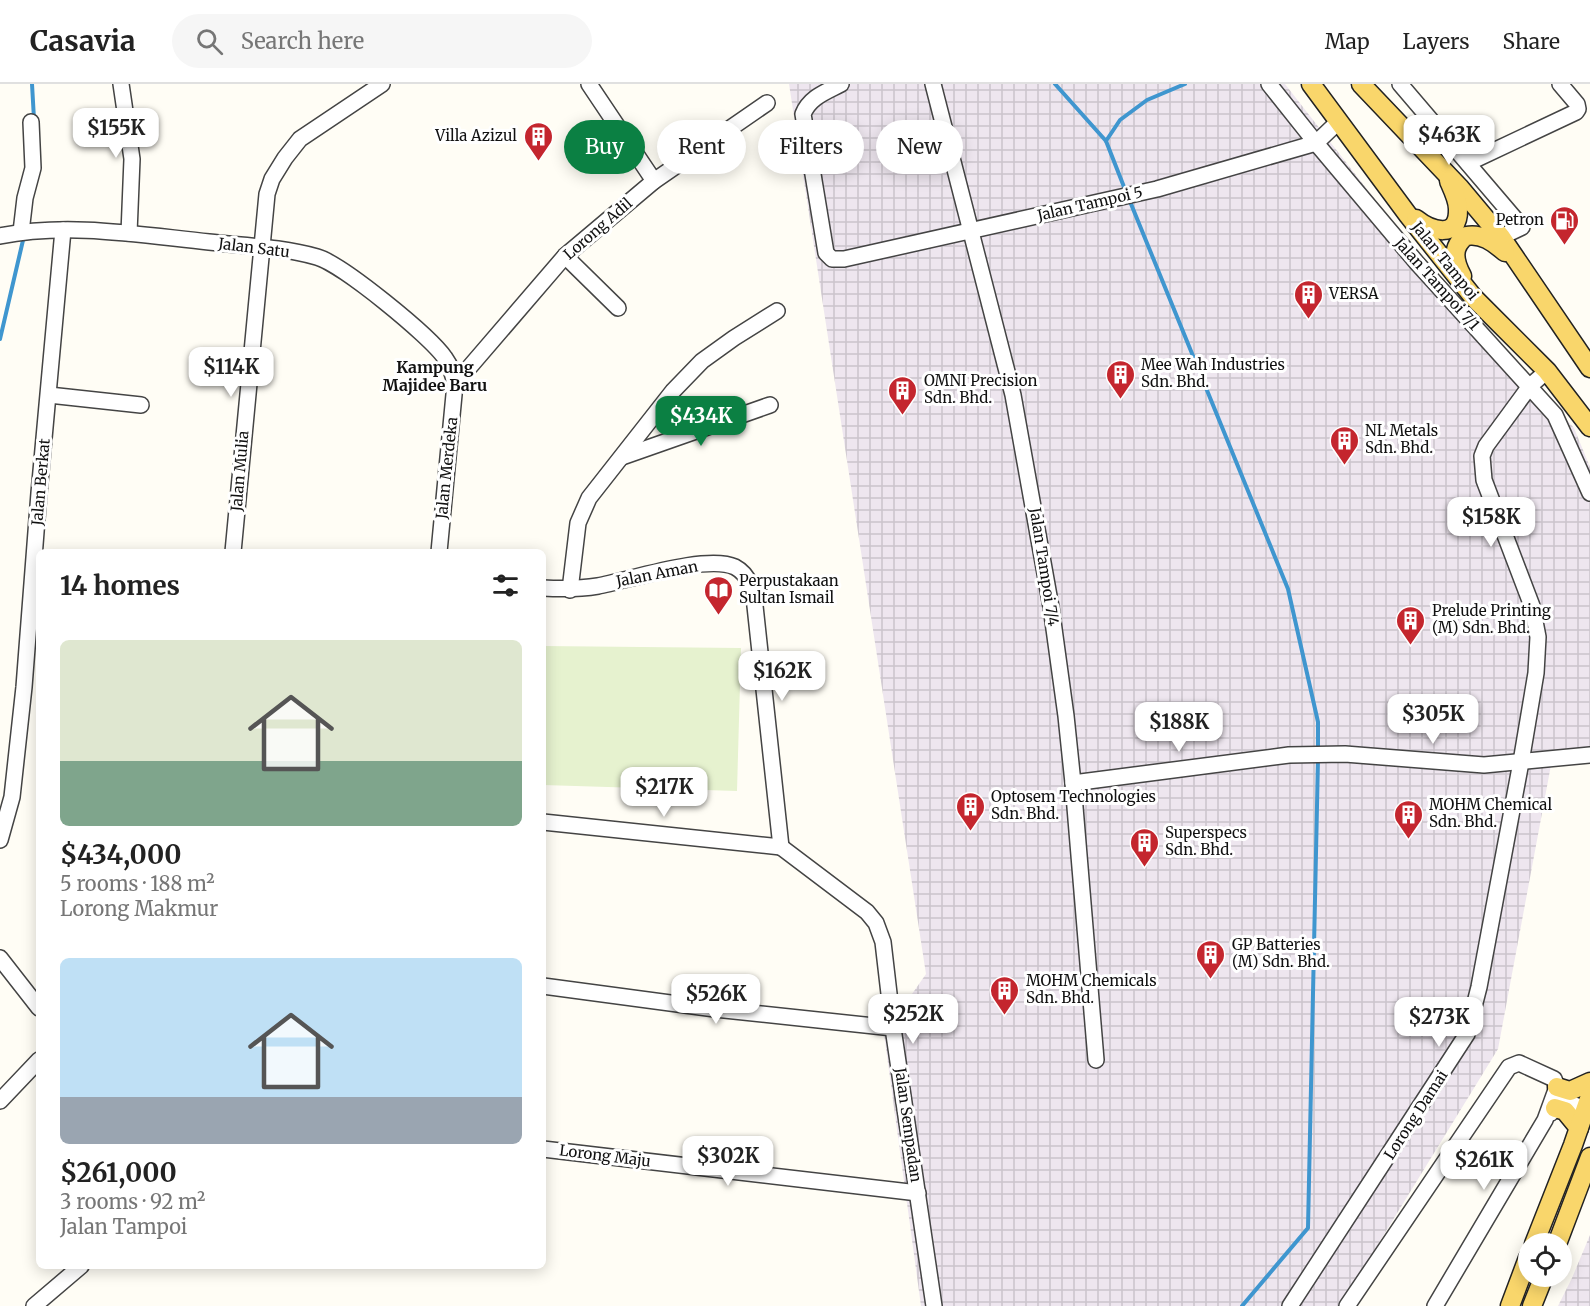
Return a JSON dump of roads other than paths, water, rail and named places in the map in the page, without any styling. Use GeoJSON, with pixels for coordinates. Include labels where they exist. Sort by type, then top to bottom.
{"type":"FeatureCollection","features":[{"type":"Feature","properties":{"kind":"main road","name":"Jalan Tampoi"},"geometry":{"type":"LineString","coordinates":[[1311,84],[1406,212],[1474,298],[1547,371],[1590,427]]}},
{"type":"Feature","properties":{"kind":"main road"},"geometry":{"type":"LineString","coordinates":[[1361,84],[1446,174],[1501,237],[1590,368]]}},
{"type":"Feature","properties":{"kind":"main road"},"geometry":{"type":"LineString","coordinates":[[1406,212],[1432,230],[1444,231],[1450,228],[1455,223],[1458,209],[1446,174]]}},
{"type":"Feature","properties":{"kind":"main road"},"geometry":{"type":"LineString","coordinates":[[1474,298],[1456,265],[1456,246],[1466,236],[1478,235],[1496,244],[1521,266]]}},
{"type":"Feature","properties":{"kind":"main road"},"geometry":{"type":"LineString","coordinates":[[1557,1087],[1570,1091],[1590,1082]]}},
{"type":"Feature","properties":{"kind":"main road"},"geometry":{"type":"LineString","coordinates":[[1538,1233],[1588,1105]]}},
{"type":"Feature","properties":{"kind":"main road"},"geometry":{"type":"LineString","coordinates":[[1550,1114],[1565,1111],[1579,1128]]}},
{"type":"Feature","properties":{"kind":"main road"},"geometry":{"type":"LineString","coordinates":[[1561,1233],[1588,1165]]}},
{"type":"Feature","properties":{"kind":"main road"},"geometry":{"type":"LineString","coordinates":[[1510,1306],[1518,1285]]}},
{"type":"Feature","properties":{"kind":"main road"},"geometry":{"type":"LineString","coordinates":[[1532,1306],[1540,1287]]}},
{"type":"Feature","properties":{"kind":"street"},"geometry":{"type":"LineString","coordinates":[[121,84],[132,159],[129,233]]}},
{"type":"Feature","properties":{"kind":"street","name":"Jalan Mulia"},"geometry":{"type":"LineString","coordinates":[[233,549],[267,194],[272,179],[300,139],[364,89],[382,84]]}},
{"type":"Feature","properties":{"kind":"street"},"geometry":{"type":"LineString","coordinates":[[589,84],[654,181]]}},
{"type":"Feature","properties":{"kind":"street","name":"Jalan Tampoi 5"},"geometry":{"type":"LineString","coordinates":[[842,84],[807,104],[803,114],[826,253],[832,259],[844,259],[1140,193],[1316,143],[1338,122]]}},
{"type":"Feature","properties":{"kind":"street","name":"Jalan Tampoi 7/4"},"geometry":{"type":"LineString","coordinates":[[933,84],[1002,348],[1026,462],[1051,607],[1073,783],[1096,1060]]}},
{"type":"Feature","properties":{"kind":"street","name":"Jalan Tampoi 7/1"},"geometry":{"type":"LineString","coordinates":[[1269,84],[1384,224],[1555,415],[1590,493]]}},
{"type":"Feature","properties":{"kind":"street"},"geometry":{"type":"LineString","coordinates":[[1400,84],[1522,227],[1501,237]]}},
{"type":"Feature","properties":{"kind":"street"},"geometry":{"type":"LineString","coordinates":[[1468,163],[1576,112],[1577,104],[1560,84]]}},
{"type":"Feature","properties":{"kind":"street","name":"Lorong Adil"},"geometry":{"type":"LineString","coordinates":[[455,384],[565,256],[654,181],[767,104]]}},
{"type":"Feature","properties":{"kind":"street"},"geometry":{"type":"LineString","coordinates":[[22,231],[25,198],[33,168],[31,122]]}},
{"type":"Feature","properties":{"kind":"street"},"geometry":{"type":"LineString","coordinates":[[1384,224],[1406,212]]}},
{"type":"Feature","properties":{"kind":"street","name":"Jalan Satu"},"geometry":{"type":"LineString","coordinates":[[0,236],[22,231],[42,230],[129,233],[319,257],[348,274],[419,331],[445,358],[453,372],[455,384]]}},
{"type":"Feature","properties":{"kind":"street","name":"Jalan Berkat"},"geometry":{"type":"LineString","coordinates":[[40,549],[49,395],[63,230]]}},
{"type":"Feature","properties":{"kind":"street"},"geometry":{"type":"LineString","coordinates":[[565,256],[618,308]]}},
{"type":"Feature","properties":{"kind":"street"},"geometry":{"type":"LineString","coordinates":[[570,590],[578,523],[590,498],[673,391],[702,361],[777,311]]}},
{"type":"Feature","properties":{"kind":"street","name":"Lorong Damai"},"geometry":{"type":"LineString","coordinates":[[1290,1306],[1467,1034],[1479,987],[1521,762],[1536,673],[1538,637],[1532,606],[1484,480],[1482,456],[1486,446],[1530,386],[1547,371]]}},
{"type":"Feature","properties":{"kind":"street","name":"Jalan Merdeka"},"geometry":{"type":"LineString","coordinates":[[439,549],[455,384]]}},
{"type":"Feature","properties":{"kind":"street"},"geometry":{"type":"LineString","coordinates":[[49,395],[141,405]]}},
{"type":"Feature","properties":{"kind":"street"},"geometry":{"type":"LineString","coordinates":[[622,457],[770,405]]}},
{"type":"Feature","properties":{"kind":"street","name":"Jalan Aman"},"geometry":{"type":"LineString","coordinates":[[546,588],[570,590],[597,586],[696,565],[721,564],[735,567],[748,579],[755,606],[781,847]]}},
{"type":"Feature","properties":{"kind":"street","name":"Jalan Berkat"},"geometry":{"type":"LineString","coordinates":[[0,840],[12,797],[32,688],[36,619]]}},
{"type":"Feature","properties":{"kind":"street"},"geometry":{"type":"LineString","coordinates":[[1073,783],[1289,756],[1345,754],[1484,765],[1590,754]]}},
{"type":"Feature","properties":{"kind":"street"},"geometry":{"type":"LineString","coordinates":[[546,822],[781,847]]}},
{"type":"Feature","properties":{"kind":"street","name":"Jalan Sempadan"},"geometry":{"type":"LineString","coordinates":[[781,847],[867,912],[876,923],[883,942],[893,1028],[934,1306]]}},
{"type":"Feature","properties":{"kind":"street"},"geometry":{"type":"LineString","coordinates":[[0,957],[36,1004]]}},
{"type":"Feature","properties":{"kind":"street"},"geometry":{"type":"LineString","coordinates":[[546,986],[715,1009],[893,1028]]}},
{"type":"Feature","properties":{"kind":"street"},"geometry":{"type":"LineString","coordinates":[[0,1101],[36,1063]]}},
{"type":"Feature","properties":{"kind":"street"},"geometry":{"type":"LineString","coordinates":[[1347,1306],[1509,1067],[1519,1063],[1554,1079],[1557,1087],[1550,1114]]}},
{"type":"Feature","properties":{"kind":"street"},"geometry":{"type":"LineString","coordinates":[[1435,1306],[1550,1114],[1560,1103],[1588,1105]]}},
{"type":"Feature","properties":{"kind":"street","name":"Lorong Maju"},"geometry":{"type":"LineString","coordinates":[[546,1149],[918,1193]]}},
{"type":"Feature","properties":{"kind":"street"},"geometry":{"type":"LineString","coordinates":[[34,1306],[77,1269]]}},
{"type":"Feature","properties":{"kind":"waterway"},"geometry":{"type":"LineString","coordinates":[[32,84],[34,119]]}},
{"type":"Feature","properties":{"kind":"waterway"},"geometry":{"type":"LineString","coordinates":[[1055,84],[1106,141],[1126,192]]}},
{"type":"Feature","properties":{"kind":"waterway"},"geometry":{"type":"LineString","coordinates":[[1106,141],[1120,120],[1147,100],[1185,84]]}},
{"type":"Feature","properties":{"kind":"waterway"},"geometry":{"type":"LineString","coordinates":[[1129,199],[1288,589],[1318,722],[1318,751]]}},
{"type":"Feature","properties":{"kind":"waterway"},"geometry":{"type":"LineString","coordinates":[[0,339],[24,236]]}},
{"type":"Feature","properties":{"kind":"waterway"},"geometry":{"type":"LineString","coordinates":[[1242,1306],[1308,1228],[1318,759]]}},
{"type":"Feature","properties":{"kind":"place","name":"Villa Azizul"},"geometry":{"type":"Point","coordinates":[538,162]}},
{"type":"Feature","properties":{"kind":"place","name":"Petron"},"geometry":{"type":"Point","coordinates":[1565,246]}},
{"type":"Feature","properties":{"kind":"place","name":"VERSA"},"geometry":{"type":"Point","coordinates":[1308,320]}},
{"type":"Feature","properties":{"kind":"place","name":"Mee Wah Industries Sdn. Bhd."},"geometry":{"type":"Point","coordinates":[1120,400]}},
{"type":"Feature","properties":{"kind":"place","name":"OMNI Precision Sdn. Bhd."},"geometry":{"type":"Point","coordinates":[903,416]}},
{"type":"Feature","properties":{"kind":"place","name":"NL Metals Sdn. Bhd."},"geometry":{"type":"Point","coordinates":[1344,466]}},
{"type":"Feature","properties":{"kind":"place","name":"Perpustakaan Sultan Ismail"},"geometry":{"type":"Point","coordinates":[718,616]}},
{"type":"Feature","properties":{"kind":"place","name":"Prelude Printing (M) Sdn. Bhd."},"geometry":{"type":"Point","coordinates":[1411,646]}},
{"type":"Feature","properties":{"kind":"place","name":"Optosem Technologies Sdn. Bhd."},"geometry":{"type":"Point","coordinates":[970,832]}},
{"type":"Feature","properties":{"kind":"place","name":"MOHM Chemical Sdn. Bhd."},"geometry":{"type":"Point","coordinates":[1408,840]}},
{"type":"Feature","properties":{"kind":"place","name":"Superspecs Sdn. Bhd."},"geometry":{"type":"Point","coordinates":[1144,868]}},
{"type":"Feature","properties":{"kind":"place","name":"GP Batteries (M) Sdn. Bhd."},"geometry":{"type":"Point","coordinates":[1211,980]}},
{"type":"Feature","properties":{"kind":"place","name":"MOHM Chemicals Sdn. Bhd."},"geometry":{"type":"Point","coordinates":[1005,1016]}},
{"type":"Feature","properties":{"kind":"district","name":"Kampung Majidee Baru"},"geometry":{"type":"Point","coordinates":[435,376]}}]}
